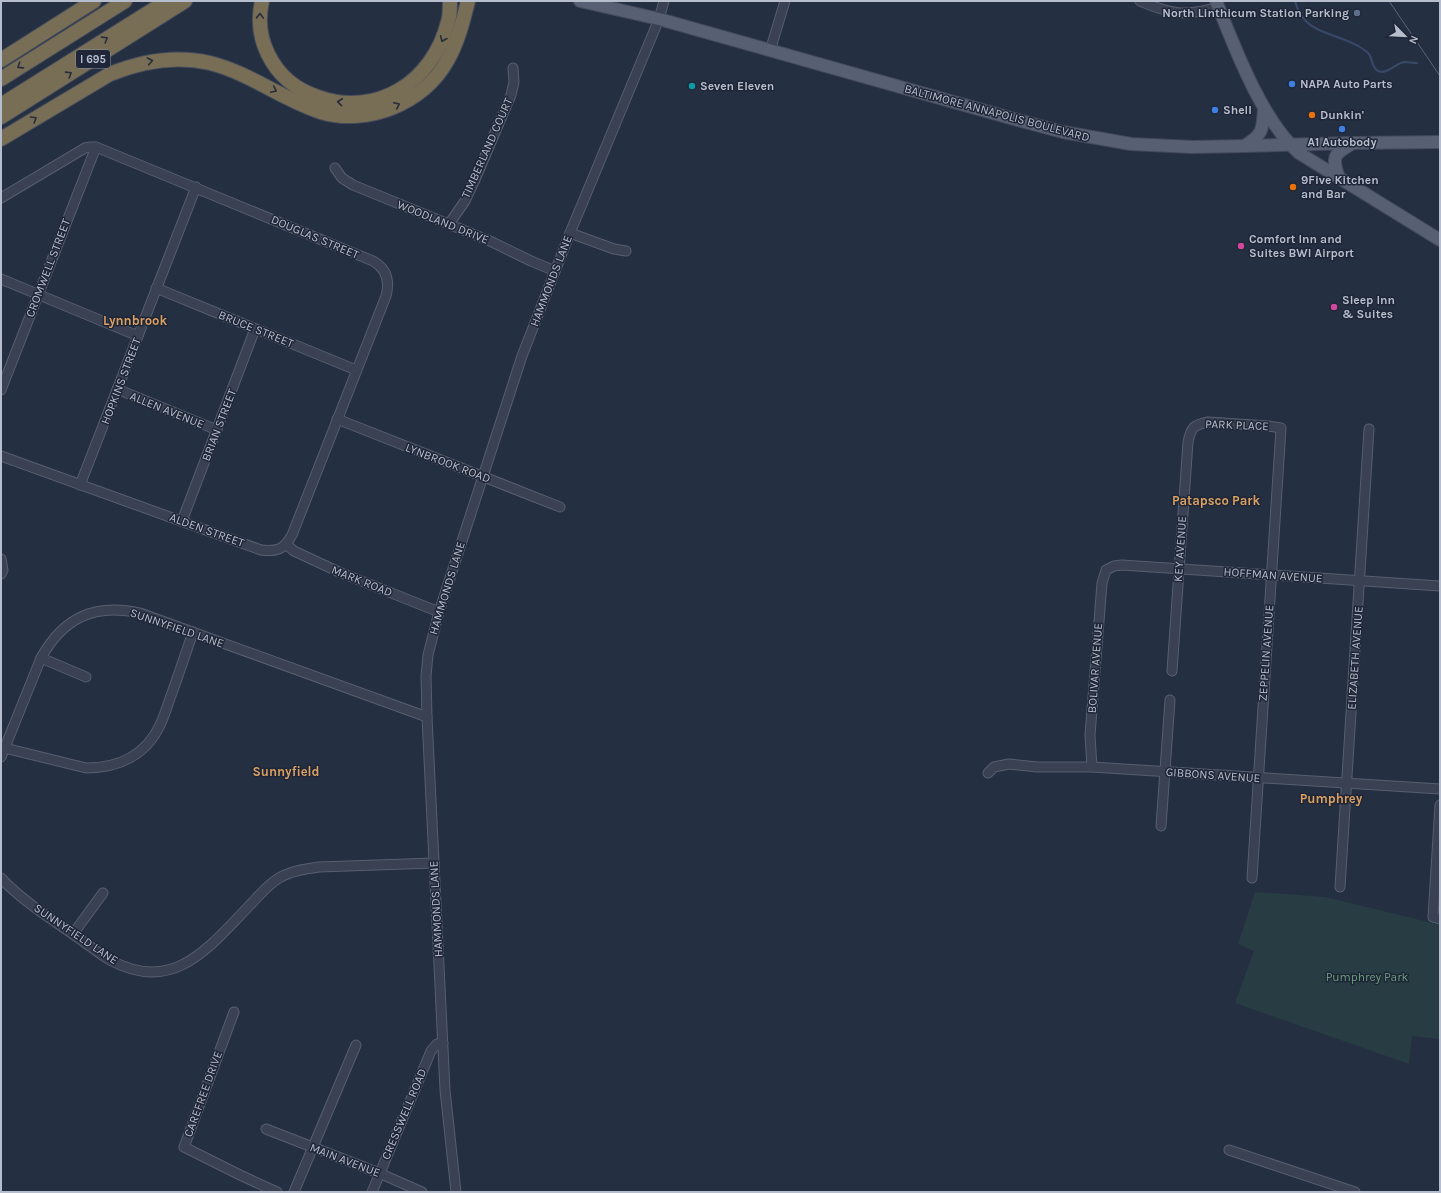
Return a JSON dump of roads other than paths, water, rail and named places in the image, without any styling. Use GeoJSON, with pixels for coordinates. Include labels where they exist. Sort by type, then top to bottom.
{"type":"FeatureCollection","features":[{"type":"Feature","properties":{"kind":"highway"},"geometry":{"type":"LineString","coordinates":[[1,58],[79,1]]}},
{"type":"Feature","properties":{"kind":"highway"},"geometry":{"type":"LineString","coordinates":[[1,58],[94,1]]}},
{"type":"Feature","properties":{"kind":"highway"},"geometry":{"type":"LineString","coordinates":[[1,79],[125,1]]}},
{"type":"Feature","properties":{"kind":"highway"},"geometry":{"type":"LineString","coordinates":[[1,105],[167,1]]}},
{"type":"Feature","properties":{"kind":"highway","name":"I 695"},"geometry":{"type":"LineString","coordinates":[[1,117],[185,1]]}},
{"type":"Feature","properties":{"kind":"highway"},"geometry":{"type":"LineString","coordinates":[[262,1],[260,23],[265,48],[271,60],[288,81],[298,88],[311,95],[338,103],[370,102],[384,98],[399,91],[423,72],[438,50],[455,1]]}},
{"type":"Feature","properties":{"kind":"highway"},"geometry":{"type":"LineString","coordinates":[[449,21],[450,1]]}},
{"type":"Feature","properties":{"kind":"highway"},"geometry":{"type":"LineString","coordinates":[[459,33],[468,1]]}},
{"type":"Feature","properties":{"kind":"highway"},"geometry":{"type":"LineString","coordinates":[[1,139],[110,74],[127,67],[159,60],[194,60],[228,69],[307,106],[333,115],[346,116],[374,113],[402,103],[418,94],[429,84],[447,62],[459,33],[472,7],[477,1]]}},
{"type":"Feature","properties":{"kind":"main road","name":"BALTIMORE ANNAPOLIS BOULEVARD"},"geometry":{"type":"LineString","coordinates":[[580,1],[659,19],[1021,121],[1097,139],[1131,144],[1192,147],[1440,142]]}},
{"type":"Feature","properties":{"kind":"main road","name":"BALTIMORE ANNAPOLIS BOULEVARD"},"geometry":{"type":"LineString","coordinates":[[612,1],[659,19]]}},
{"type":"Feature","properties":{"kind":"main road"},"geometry":{"type":"LineString","coordinates":[[1217,4],[1247,75],[1264,108],[1289,145],[1299,153],[1440,240]]}},
{"type":"Feature","properties":{"kind":"main road"},"geometry":{"type":"LineString","coordinates":[[1244,146],[1255,140],[1260,135],[1263,128],[1264,108]]}},
{"type":"Feature","properties":{"kind":"main road"},"geometry":{"type":"LineString","coordinates":[[1339,178],[1335,165],[1335,159],[1341,150],[1353,143]]}},
{"type":"Feature","properties":{"kind":"street","name":"HAMMONDS LANE"},"geometry":{"type":"LineString","coordinates":[[456,1192],[445,1090],[427,717],[426,676],[428,655],[439,612],[522,356],[570,232],[659,19],[664,1]]}},
{"type":"Feature","properties":{"kind":"street"},"geometry":{"type":"LineString","coordinates":[[770,51],[785,1]]}},
{"type":"Feature","properties":{"kind":"street"},"geometry":{"type":"LineString","coordinates":[[1140,1],[1159,9],[1172,12],[1201,12],[1217,4]]}},
{"type":"Feature","properties":{"kind":"street","name":"TIMBERLAND COURT"},"geometry":{"type":"LineString","coordinates":[[449,224],[474,182],[511,96],[514,82],[513,68]]}},
{"type":"Feature","properties":{"kind":"street"},"geometry":{"type":"LineString","coordinates":[[1,198],[85,148],[96,147]]}},
{"type":"Feature","properties":{"kind":"street","name":"DOUGLAS STREET"},"geometry":{"type":"LineString","coordinates":[[96,147],[373,261],[385,271],[388,280],[386,296],[337,419]]}},
{"type":"Feature","properties":{"kind":"street","name":"CROMWELL STREET"},"geometry":{"type":"LineString","coordinates":[[1,390],[96,147]]}},
{"type":"Feature","properties":{"kind":"street","name":"WOODLAND DRIVE"},"geometry":{"type":"LineString","coordinates":[[335,168],[342,178],[353,185],[490,241],[555,271]]}},
{"type":"Feature","properties":{"kind":"street","name":"HOPKINS STREET"},"geometry":{"type":"LineString","coordinates":[[80,485],[196,187]]}},
{"type":"Feature","properties":{"kind":"street"},"geometry":{"type":"LineString","coordinates":[[570,232],[626,251]]}},
{"type":"Feature","properties":{"kind":"street"},"geometry":{"type":"LineString","coordinates":[[1,279],[138,336]]}},
{"type":"Feature","properties":{"kind":"street","name":"BRUCE STREET"},"geometry":{"type":"LineString","coordinates":[[156,288],[356,370]]}},
{"type":"Feature","properties":{"kind":"street","name":"BRIAN STREET"},"geometry":{"type":"LineString","coordinates":[[182,521],[256,329]]}},
{"type":"Feature","properties":{"kind":"street","name":"ALLEN AVENUE"},"geometry":{"type":"LineString","coordinates":[[117,389],[217,430]]}},
{"type":"Feature","properties":{"kind":"street"},"geometry":{"type":"LineString","coordinates":[[287,545],[337,419]]}},
{"type":"Feature","properties":{"kind":"street","name":"LYNBROOK ROAD"},"geometry":{"type":"LineString","coordinates":[[337,419],[560,507]]}},
{"type":"Feature","properties":{"kind":"street","name":"PARK PLACE"},"geometry":{"type":"LineString","coordinates":[[1193,428],[1199,424],[1208,422],[1281,428]]}},
{"type":"Feature","properties":{"kind":"street","name":"KEY AVENUE"},"geometry":{"type":"LineString","coordinates":[[1172,671],[1188,442],[1193,428]]}},
{"type":"Feature","properties":{"kind":"street","name":"ZEPPELIN AVENUE"},"geometry":{"type":"LineString","coordinates":[[1252,878],[1281,428]]}},
{"type":"Feature","properties":{"kind":"street","name":"ELIZABETH AVENUE"},"geometry":{"type":"LineString","coordinates":[[1340,887],[1369,429]]}},
{"type":"Feature","properties":{"kind":"street","name":"ALDEN STREET"},"geometry":{"type":"LineString","coordinates":[[1,456],[261,550],[270,551],[287,545]]}},
{"type":"Feature","properties":{"kind":"street","name":"MARK ROAD"},"geometry":{"type":"LineString","coordinates":[[287,545],[294,551],[333,569],[439,612]]}},
{"type":"Feature","properties":{"kind":"street"},"geometry":{"type":"LineString","coordinates":[[1,559],[3,570],[1,574]]}},
{"type":"Feature","properties":{"kind":"street","name":"HOFFMAN AVENUE"},"geometry":{"type":"LineString","coordinates":[[1106,570],[1114,566],[1122,565],[1440,586]]}},
{"type":"Feature","properties":{"kind":"street","name":"BOLIVAR AVENUE"},"geometry":{"type":"LineString","coordinates":[[1092,767],[1090,735],[1102,583],[1106,570]]}},
{"type":"Feature","properties":{"kind":"street","name":"SUNNYFIELD LANE"},"geometry":{"type":"LineString","coordinates":[[1,757],[3,748],[48,644],[57,634],[82,616],[110,610],[132,612],[193,632],[427,717]]}},
{"type":"Feature","properties":{"kind":"street"},"geometry":{"type":"LineString","coordinates":[[3,748],[86,768],[106,767],[127,760],[139,753],[148,744],[161,724],[193,632]]}},
{"type":"Feature","properties":{"kind":"street"},"geometry":{"type":"LineString","coordinates":[[41,658],[86,677]]}},
{"type":"Feature","properties":{"kind":"street"},"geometry":{"type":"LineString","coordinates":[[1161,826],[1170,700]]}},
{"type":"Feature","properties":{"kind":"street","name":"GIBBONS AVENUE"},"geometry":{"type":"LineString","coordinates":[[988,773],[994,767],[1009,764],[1037,767],[1092,767],[1440,789]]}},
{"type":"Feature","properties":{"kind":"street"},"geometry":{"type":"LineString","coordinates":[[1436,918],[1440,804]]}},
{"type":"Feature","properties":{"kind":"street","name":"SUNNYFIELD LANE"},"geometry":{"type":"LineString","coordinates":[[1,878],[19,895],[109,960],[139,971],[154,972],[171,969],[190,961],[204,951],[266,888],[278,878],[290,873],[319,867],[434,863]]}},
{"type":"Feature","properties":{"kind":"street"},"geometry":{"type":"LineString","coordinates":[[73,934],[103,894]]}},
{"type":"Feature","properties":{"kind":"street","name":"CAREFREE DRIVE"},"geometry":{"type":"LineString","coordinates":[[234,1012],[184,1147],[277,1192]]}},
{"type":"Feature","properties":{"kind":"street","name":"CRESSWELL ROAD"},"geometry":{"type":"LineString","coordinates":[[372,1192],[431,1051],[437,1044],[443,1043]]}},
{"type":"Feature","properties":{"kind":"street"},"geometry":{"type":"LineString","coordinates":[[294,1192],[356,1045]]}},
{"type":"Feature","properties":{"kind":"street","name":"MAIN AVENUE"},"geometry":{"type":"LineString","coordinates":[[266,1129],[379,1173],[422,1192]]}},
{"type":"Feature","properties":{"kind":"street"},"geometry":{"type":"LineString","coordinates":[[1229,1150],[1355,1192]]}},
{"type":"Feature","properties":{"kind":"waterway"},"geometry":{"type":"LineString","coordinates":[[1295,1],[1299,12],[1313,27],[1351,42],[1363,49],[1370,55],[1374,67],[1378,71],[1381,72],[1388,70],[1404,62],[1417,63]]}},
{"type":"Feature","properties":{"kind":"tram line"},"geometry":{"type":"LineString","coordinates":[[1389,1],[1440,76]]}},
{"type":"Feature","properties":{"kind":"place","name":"North Linthicum Station Parking"},"geometry":{"type":"Point","coordinates":[1357,13]}},
{"type":"Feature","properties":{"kind":"place","name":"NAPA Auto Parts"},"geometry":{"type":"Point","coordinates":[1292,84]}},
{"type":"Feature","properties":{"kind":"place","name":"Seven Eleven"},"geometry":{"type":"Point","coordinates":[692,86]}},
{"type":"Feature","properties":{"kind":"place","name":"Shell"},"geometry":{"type":"Point","coordinates":[1215,110]}},
{"type":"Feature","properties":{"kind":"place","name":"Dunkin'"},"geometry":{"type":"Point","coordinates":[1312,115]}},
{"type":"Feature","properties":{"kind":"place","name":"A1 Autobody"},"geometry":{"type":"Point","coordinates":[1342,129]}},
{"type":"Feature","properties":{"kind":"place","name":"9Five Kitchen and Bar"},"geometry":{"type":"Point","coordinates":[1293,187]}},
{"type":"Feature","properties":{"kind":"place","name":"Comfort Inn and Suites BWI Airport"},"geometry":{"type":"Point","coordinates":[1241,246]}},
{"type":"Feature","properties":{"kind":"place","name":"Sleep Inn & Suites"},"geometry":{"type":"Point","coordinates":[1334,307]}},
{"type":"Feature","properties":{"kind":"district","name":"Lynnbrook"},"geometry":{"type":"Point","coordinates":[135,320]}},
{"type":"Feature","properties":{"kind":"district","name":"Patapsco Park"},"geometry":{"type":"Point","coordinates":[1216,500]}},
{"type":"Feature","properties":{"kind":"district","name":"Sunnyfield"},"geometry":{"type":"Point","coordinates":[286,771]}},
{"type":"Feature","properties":{"kind":"district","name":"Pumphrey"},"geometry":{"type":"Point","coordinates":[1331,798]}},
{"type":"Feature","properties":{"kind":"park label","name":"Pumphrey Park"},"geometry":{"type":"Point","coordinates":[1367,977]}}]}
